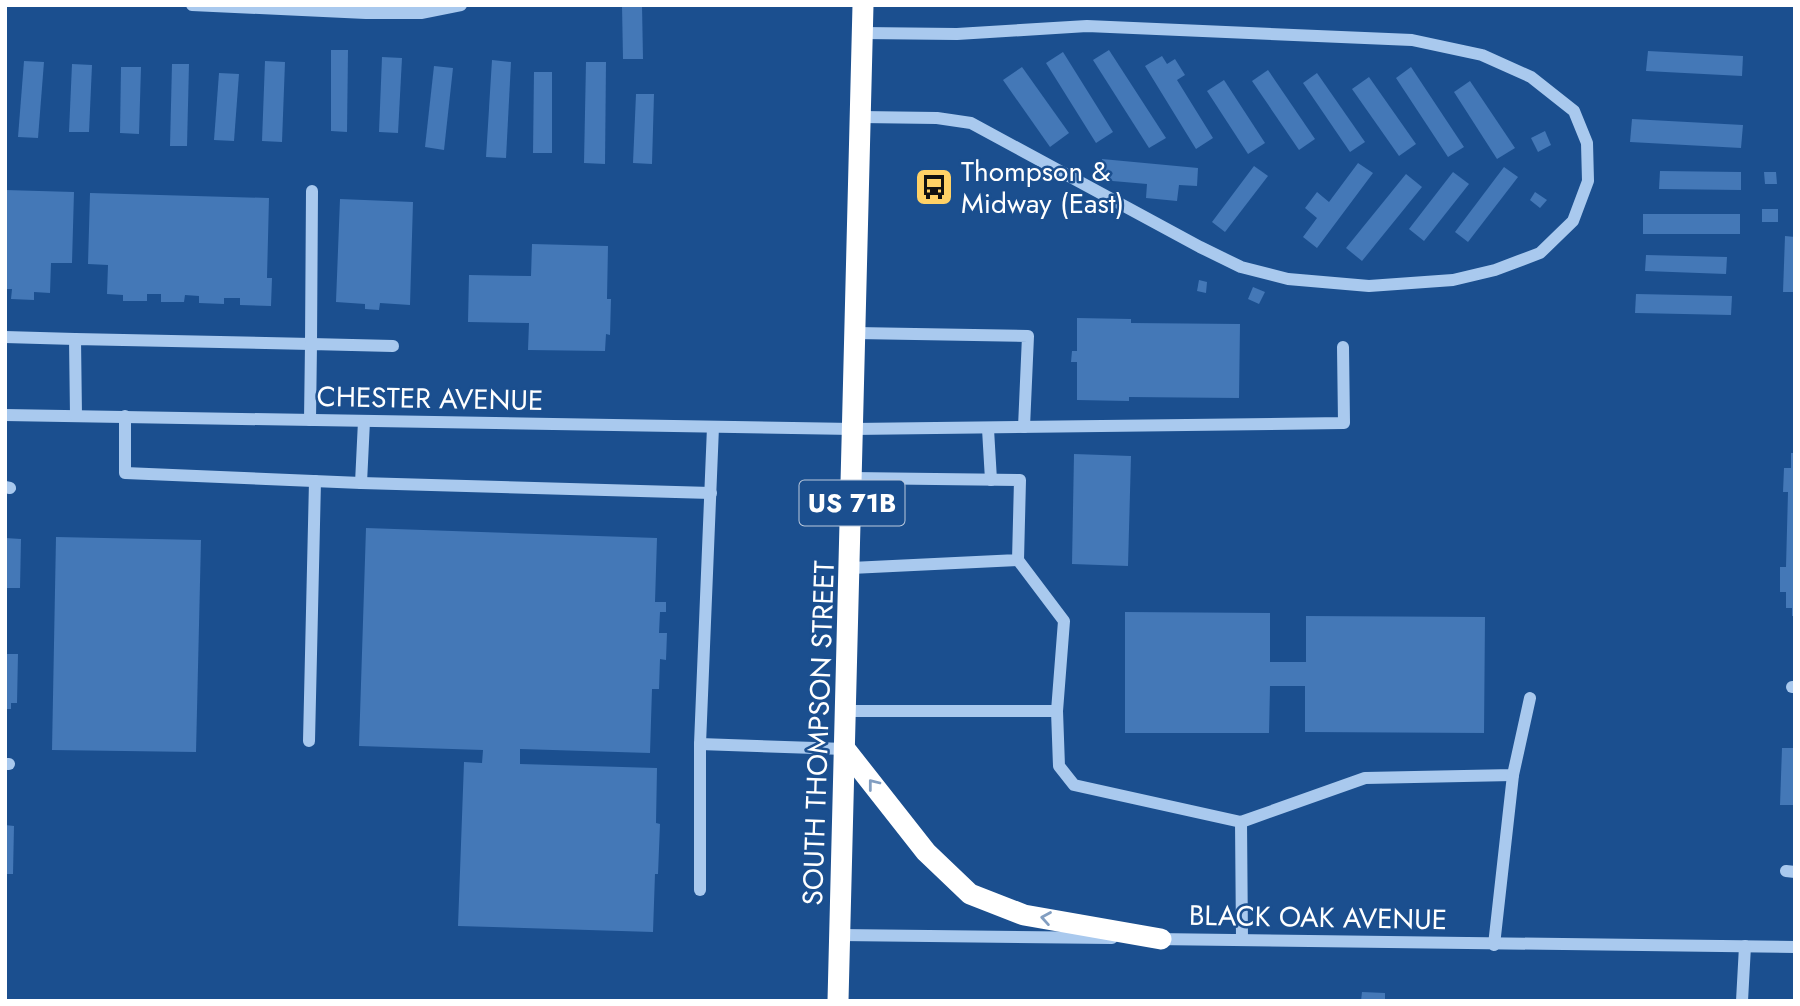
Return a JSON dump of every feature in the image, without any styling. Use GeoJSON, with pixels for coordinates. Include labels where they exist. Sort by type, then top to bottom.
{"type":"FeatureCollection","features":[{"type":"Feature","properties":{"kind":"highway","name":"SOUTH THOMPSON STREET"},"geometry":{"type":"LineString","coordinates":[[838,1001],[863,5]]}},
{"type":"Feature","properties":{"kind":"highway"},"geometry":{"type":"LineString","coordinates":[[845,749],[926,852],[970,894],[1024,915],[1161,939]]}},
{"type":"Feature","properties":{"kind":"street"},"geometry":{"type":"LineString","coordinates":[[192,5],[421,13],[461,5]]}},
{"type":"Feature","properties":{"kind":"street"},"geometry":{"type":"LineString","coordinates":[[861,117],[937,118],[971,122],[1200,247],[1241,267],[1288,279],[1381,285],[1453,280],[1495,270],[1540,253],[1573,221],[1588,181],[1587,143],[1574,111],[1531,77],[1482,55],[1412,40],[1087,26],[957,34],[862,33]]}},
{"type":"Feature","properties":{"kind":"street"},"geometry":{"type":"LineString","coordinates":[[310,420],[312,191]]}},
{"type":"Feature","properties":{"kind":"street"},"geometry":{"type":"LineString","coordinates":[[856,333],[1028,336],[1024,427]]}},
{"type":"Feature","properties":{"kind":"street"},"geometry":{"type":"LineString","coordinates":[[5,337],[393,346]]}},
{"type":"Feature","properties":{"kind":"street"},"geometry":{"type":"LineString","coordinates":[[75,339],[76,416]]}},
{"type":"Feature","properties":{"kind":"street","name":"CHESTER AVENUE"},"geometry":{"type":"LineString","coordinates":[[5,415],[853,429],[1344,423],[1343,347]]}},
{"type":"Feature","properties":{"kind":"street"},"geometry":{"type":"LineString","coordinates":[[125,416],[125,472],[361,483],[710,493]]}},
{"type":"Feature","properties":{"kind":"street"},"geometry":{"type":"LineString","coordinates":[[361,483],[364,421]]}},
{"type":"Feature","properties":{"kind":"street"},"geometry":{"type":"LineString","coordinates":[[700,890],[700,744],[713,427]]}},
{"type":"Feature","properties":{"kind":"street"},"geometry":{"type":"LineString","coordinates":[[988,429],[991,480]]}},
{"type":"Feature","properties":{"kind":"street"},"geometry":{"type":"LineString","coordinates":[[852,478],[1020,480],[1017,560],[1063,621],[1057,711],[1059,766],[1074,785],[1241,822],[1365,778],[1513,775]]}},
{"type":"Feature","properties":{"kind":"street"},"geometry":{"type":"LineString","coordinates":[[309,741],[315,481]]}},
{"type":"Feature","properties":{"kind":"street"},"geometry":{"type":"LineString","coordinates":[[850,568],[1017,560]]}},
{"type":"Feature","properties":{"kind":"street"},"geometry":{"type":"LineString","coordinates":[[1494,945],[1513,775],[1530,698]]}},
{"type":"Feature","properties":{"kind":"street"},"geometry":{"type":"LineString","coordinates":[[846,711],[1057,711]]}},
{"type":"Feature","properties":{"kind":"street"},"geometry":{"type":"LineString","coordinates":[[700,744],[845,749]]}},
{"type":"Feature","properties":{"kind":"street"},"geometry":{"type":"LineString","coordinates":[[1241,822],[1242,940]]}},
{"type":"Feature","properties":{"kind":"street","name":"BLACK OAK AVENUE"},"geometry":{"type":"LineString","coordinates":[[840,935],[1795,947]]}},
{"type":"Feature","properties":{"kind":"street"},"geometry":{"type":"LineString","coordinates":[[1742,1001],[1745,946]]}},
{"type":"Feature","properties":{"kind":"building"},"geometry":{"type":"Polygon","coordinates":[[[622,5],[642,5],[643,59],[623,59],[622,5]]]}},
{"type":"Feature","properties":{"kind":"building"},"geometry":{"type":"Polygon","coordinates":[[[331,50],[348,50],[347,132],[331,131],[331,50]]]}},
{"type":"Feature","properties":{"kind":"building"},"geometry":{"type":"Polygon","coordinates":[[[1109,50],[1166,138],[1149,148],[1093,60],[1109,50]]]}},
{"type":"Feature","properties":{"kind":"building"},"geometry":{"type":"Polygon","coordinates":[[[1648,51],[1743,56],[1742,76],[1646,71],[1648,51]]]}},
{"type":"Feature","properties":{"kind":"building"},"geometry":{"type":"Polygon","coordinates":[[[1063,52],[1113,132],[1096,143],[1046,63],[1063,52]]]}},
{"type":"Feature","properties":{"kind":"building"},"geometry":{"type":"Polygon","coordinates":[[[1162,56],[1167,64],[1175,59],[1185,75],[1177,80],[1213,138],[1196,149],[1145,66],[1162,56]]]}},
{"type":"Feature","properties":{"kind":"building"},"geometry":{"type":"Polygon","coordinates":[[[382,57],[402,58],[398,133],[379,132],[382,57]]]}},
{"type":"Feature","properties":{"kind":"building"},"geometry":{"type":"Polygon","coordinates":[[[492,60],[511,62],[506,158],[486,157],[492,60]]]}},
{"type":"Feature","properties":{"kind":"building"},"geometry":{"type":"Polygon","coordinates":[[[24,61],[44,62],[38,138],[18,137],[24,61]]]}},
{"type":"Feature","properties":{"kind":"building"},"geometry":{"type":"Polygon","coordinates":[[[265,61],[285,62],[282,142],[262,141],[265,61]]]}},
{"type":"Feature","properties":{"kind":"building"},"geometry":{"type":"Polygon","coordinates":[[[586,62],[606,62],[605,164],[584,163],[586,62]]]}},
{"type":"Feature","properties":{"kind":"building"},"geometry":{"type":"Polygon","coordinates":[[[72,64],[92,65],[89,132],[69,132],[72,64]]]}},
{"type":"Feature","properties":{"kind":"building"},"geometry":{"type":"Polygon","coordinates":[[[172,64],[189,64],[187,146],[170,146],[172,64]]]}},
{"type":"Feature","properties":{"kind":"building"},"geometry":{"type":"Polygon","coordinates":[[[434,66],[453,68],[444,150],[425,147],[434,66]]]}},
{"type":"Feature","properties":{"kind":"building"},"geometry":{"type":"Polygon","coordinates":[[[121,67],[141,67],[139,134],[120,133],[121,67]]]}},
{"type":"Feature","properties":{"kind":"building"},"geometry":{"type":"Polygon","coordinates":[[[1022,67],[1069,133],[1050,147],[1003,80],[1022,67]]]}},
{"type":"Feature","properties":{"kind":"building"},"geometry":{"type":"Polygon","coordinates":[[[1411,67],[1464,147],[1448,157],[1396,78],[1411,67]]]}},
{"type":"Feature","properties":{"kind":"building"},"geometry":{"type":"Polygon","coordinates":[[[1268,70],[1315,139],[1299,150],[1252,81],[1268,70]]]}},
{"type":"Feature","properties":{"kind":"building"},"geometry":{"type":"Polygon","coordinates":[[[534,72],[552,72],[552,153],[533,153],[534,72]]]}},
{"type":"Feature","properties":{"kind":"building"},"geometry":{"type":"Polygon","coordinates":[[[219,73],[239,74],[234,141],[214,140],[219,73]]]}},
{"type":"Feature","properties":{"kind":"building"},"geometry":{"type":"Polygon","coordinates":[[[1317,73],[1365,142],[1350,152],[1303,83],[1317,73]]]}},
{"type":"Feature","properties":{"kind":"building"},"geometry":{"type":"Polygon","coordinates":[[[1369,77],[1416,144],[1399,156],[1352,89],[1369,77]]]}},
{"type":"Feature","properties":{"kind":"building"},"geometry":{"type":"Polygon","coordinates":[[[1224,80],[1265,143],[1248,154],[1207,91],[1224,80]]]}},
{"type":"Feature","properties":{"kind":"building"},"geometry":{"type":"Polygon","coordinates":[[[1470,81],[1515,148],[1497,159],[1454,92],[1470,81]]]}},
{"type":"Feature","properties":{"kind":"building"},"geometry":{"type":"Polygon","coordinates":[[[636,94],[654,94],[652,164],[633,163],[636,94]]]}},
{"type":"Feature","properties":{"kind":"building"},"geometry":{"type":"Polygon","coordinates":[[[1632,119],[1743,125],[1741,148],[1630,142],[1632,119]]]}},
{"type":"Feature","properties":{"kind":"building"},"geometry":{"type":"Polygon","coordinates":[[[1545,131],[1551,145],[1538,152],[1531,138],[1545,131]]]}},
{"type":"Feature","properties":{"kind":"building"},"geometry":{"type":"Polygon","coordinates":[[[1102,159],[1198,168],[1197,186],[1179,185],[1177,201],[1146,198],[1147,184],[1101,180],[1102,176],[1099,175],[1100,166],[1103,167],[1102,159]]]}},
{"type":"Feature","properties":{"kind":"building"},"geometry":{"type":"Polygon","coordinates":[[[1358,163],[1373,173],[1317,248],[1303,237],[1317,218],[1305,208],[1317,192],[1329,202],[1358,163]]]}},
{"type":"Feature","properties":{"kind":"building"},"geometry":{"type":"Polygon","coordinates":[[[1254,166],[1268,176],[1225,232],[1212,222],[1254,166]]]}},
{"type":"Feature","properties":{"kind":"building"},"geometry":{"type":"Polygon","coordinates":[[[1504,167],[1518,177],[1468,242],[1455,232],[1504,167]]]}},
{"type":"Feature","properties":{"kind":"building"},"geometry":{"type":"Polygon","coordinates":[[[1660,171],[1741,172],[1741,190],[1659,189],[1660,171]]]}},
{"type":"Feature","properties":{"kind":"building"},"geometry":{"type":"Polygon","coordinates":[[[1453,172],[1469,184],[1424,241],[1409,229],[1453,172]]]}},
{"type":"Feature","properties":{"kind":"building"},"geometry":{"type":"Polygon","coordinates":[[[1764,172],[1776,172],[1777,184],[1765,184],[1764,172]]]}},
{"type":"Feature","properties":{"kind":"building"},"geometry":{"type":"Polygon","coordinates":[[[1406,174],[1422,187],[1362,261],[1346,248],[1406,174]]]}},
{"type":"Feature","properties":{"kind":"building"},"geometry":{"type":"Polygon","coordinates":[[[5,190],[74,192],[72,263],[51,263],[50,293],[34,292],[34,300],[11,299],[12,289],[5,289],[5,190]]]}},
{"type":"Feature","properties":{"kind":"building"},"geometry":{"type":"Polygon","coordinates":[[[1535,192],[1547,200],[1540,208],[1530,200],[1535,192]]]}},
{"type":"Feature","properties":{"kind":"building"},"geometry":{"type":"Polygon","coordinates":[[[90,193],[269,198],[267,278],[272,278],[271,306],[240,305],[240,298],[224,298],[224,304],[199,303],[199,296],[185,295],[184,302],[161,302],[161,294],[147,294],[147,301],[123,301],[123,295],[107,294],[108,265],[88,264],[90,193]]]}},
{"type":"Feature","properties":{"kind":"building"},"geometry":{"type":"Polygon","coordinates":[[[340,199],[413,202],[410,305],[380,303],[379,310],[365,309],[365,304],[336,302],[340,199]]]}},
{"type":"Feature","properties":{"kind":"building"},"geometry":{"type":"Polygon","coordinates":[[[1762,209],[1778,209],[1778,222],[1762,222],[1762,209]]]}},
{"type":"Feature","properties":{"kind":"building"},"geometry":{"type":"Polygon","coordinates":[[[1643,214],[1740,214],[1740,234],[1643,234],[1643,214]]]}},
{"type":"Feature","properties":{"kind":"building"},"geometry":{"type":"Polygon","coordinates":[[[1785,236],[1795,237],[1795,292],[1783,292],[1785,236]]]}},
{"type":"Feature","properties":{"kind":"building"},"geometry":{"type":"Polygon","coordinates":[[[532,244],[608,246],[607,299],[611,299],[610,335],[606,334],[605,351],[528,350],[529,323],[468,322],[469,275],[531,276],[532,244]]]}},
{"type":"Feature","properties":{"kind":"building"},"geometry":{"type":"Polygon","coordinates":[[[1646,255],[1727,257],[1726,274],[1645,271],[1646,255]]]}},
{"type":"Feature","properties":{"kind":"building"},"geometry":{"type":"Polygon","coordinates":[[[1199,280],[1207,282],[1206,293],[1197,291],[1199,280]]]}},
{"type":"Feature","properties":{"kind":"building"},"geometry":{"type":"Polygon","coordinates":[[[1253,287],[1265,292],[1259,304],[1248,299],[1253,287]]]}},
{"type":"Feature","properties":{"kind":"building"},"geometry":{"type":"Polygon","coordinates":[[[1636,294],[1732,296],[1731,315],[1635,313],[1636,294]]]}},
{"type":"Feature","properties":{"kind":"building"},"geometry":{"type":"Polygon","coordinates":[[[1077,318],[1131,319],[1131,323],[1240,324],[1239,398],[1129,397],[1129,401],[1077,400],[1077,362],[1071,362],[1072,351],[1077,351],[1077,318]]]}},
{"type":"Feature","properties":{"kind":"building"},"geometry":{"type":"Polygon","coordinates":[[[1791,453],[1795,453],[1795,616],[1792,616],[1792,608],[1786,608],[1786,592],[1780,592],[1780,567],[1786,567],[1788,492],[1783,492],[1784,468],[1791,468],[1791,453]]]}},
{"type":"Feature","properties":{"kind":"building"},"geometry":{"type":"Polygon","coordinates":[[[1074,454],[1131,456],[1128,566],[1072,564],[1074,454]]]}},
{"type":"Feature","properties":{"kind":"building"},"geometry":{"type":"Polygon","coordinates":[[[366,528],[657,538],[655,602],[666,602],[666,612],[660,612],[659,633],[667,633],[666,660],[660,659],[659,689],[652,689],[650,753],[520,749],[520,764],[657,768],[656,823],[660,824],[653,932],[458,926],[464,762],[482,763],[483,750],[359,746],[366,528]]]}},
{"type":"Feature","properties":{"kind":"building"},"geometry":{"type":"Polygon","coordinates":[[[56,537],[201,540],[196,752],[52,750],[56,537]]]}},
{"type":"Feature","properties":{"kind":"building"},"geometry":{"type":"Polygon","coordinates":[[[5,538],[21,539],[20,588],[5,588],[5,538]]]}},
{"type":"Feature","properties":{"kind":"building"},"geometry":{"type":"Polygon","coordinates":[[[1125,612],[1270,613],[1270,662],[1306,662],[1306,616],[1485,617],[1484,733],[1305,732],[1305,686],[1270,686],[1269,733],[1125,733],[1125,612]]]}},
{"type":"Feature","properties":{"kind":"building"},"geometry":{"type":"Polygon","coordinates":[[[5,654],[18,654],[17,703],[11,703],[11,709],[5,709],[5,654]]]}},
{"type":"Feature","properties":{"kind":"building"},"geometry":{"type":"Polygon","coordinates":[[[1782,748],[1795,748],[1795,805],[1780,805],[1782,748]]]}},
{"type":"Feature","properties":{"kind":"building"},"geometry":{"type":"Polygon","coordinates":[[[5,825],[14,826],[13,874],[5,874],[5,825]]]}},
{"type":"Feature","properties":{"kind":"building"},"geometry":{"type":"Polygon","coordinates":[[[1362,992],[1385,993],[1385,1001],[1361,1001],[1362,992]]]}},
{"type":"Feature","properties":{"kind":"place","name":"Thompson & Midway (East)"},"geometry":{"type":"Point","coordinates":[934,187]}}]}
